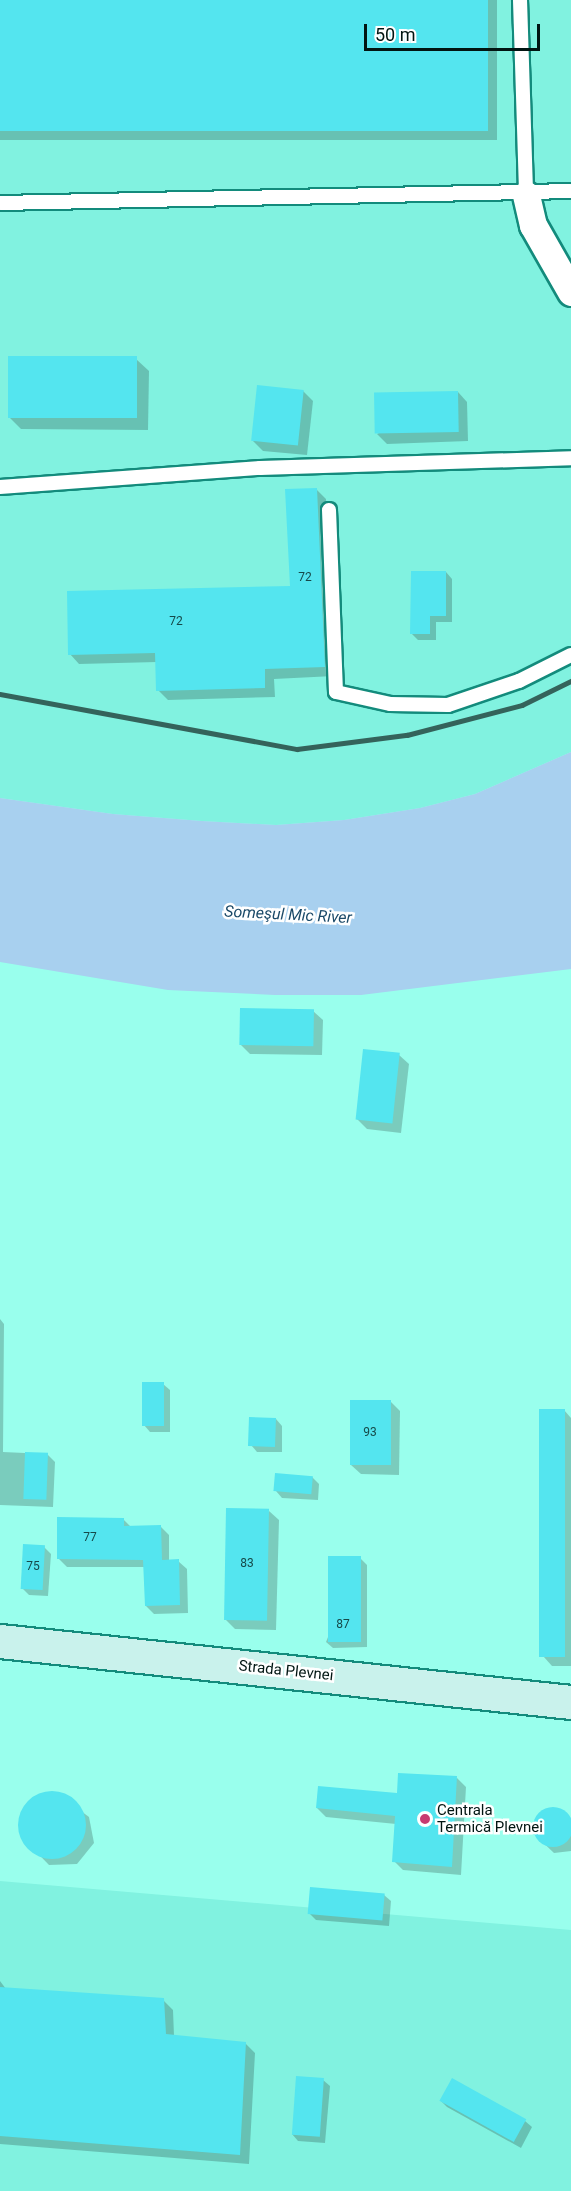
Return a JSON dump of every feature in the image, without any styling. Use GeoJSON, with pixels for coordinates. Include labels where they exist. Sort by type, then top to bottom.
{"type":"FeatureCollection","features":[{"type":"Feature","properties":{"kind":"main road","name":"Strada Plevnei"},"geometry":{"type":"LineString","coordinates":[[0,1641],[571,1702]]}},
{"type":"Feature","properties":{"kind":"street"},"geometry":{"type":"LineString","coordinates":[[526,195],[533,225],[571,292]]}},
{"type":"Feature","properties":{"kind":"lane"},"geometry":{"type":"LineString","coordinates":[[520,0],[526,195]]}},
{"type":"Feature","properties":{"kind":"lane"},"geometry":{"type":"LineString","coordinates":[[0,203],[526,195],[571,191]]}},
{"type":"Feature","properties":{"kind":"lane"},"geometry":{"type":"LineString","coordinates":[[0,487],[260,468],[571,458]]}},
{"type":"Feature","properties":{"kind":"lane"},"geometry":{"type":"LineString","coordinates":[[329,510],[336,692],[390,704],[448,705],[519,681],[571,655]]}},
{"type":"Feature","properties":{"kind":"shaded area"},"geometry":{"type":"Polygon","coordinates":[[[0,0],[571,0],[571,752],[475,794],[420,808],[344,820],[276,825],[202,821],[113,814],[0,798],[0,0]]]}},
{"type":"Feature","properties":{"kind":"shaded area"},"geometry":{"type":"Polygon","coordinates":[[[0,1881],[571,1930],[571,2191],[0,2191],[0,1881]]]}},
{"type":"Feature","properties":{"kind":"water","name":"Someşul Mic River"},"geometry":{"type":"Polygon","coordinates":[[[571,752],[571,969],[361,995],[275,995],[168,990],[0,962],[0,798],[113,814],[202,821],[276,825],[344,820],[420,808],[475,794],[571,752]]]}},
{"type":"Feature","properties":{"kind":"building"},"geometry":{"type":"Polygon","coordinates":[[[0,0],[488,0],[488,131],[0,131],[0,0]]]}},
{"type":"Feature","properties":{"kind":"building"},"geometry":{"type":"Polygon","coordinates":[[[8,356],[137,356],[137,418],[8,418],[8,356]]]}},
{"type":"Feature","properties":{"kind":"building"},"geometry":{"type":"Polygon","coordinates":[[[257,385],[304,390],[298,446],[251,441],[257,385]]]}},
{"type":"Feature","properties":{"kind":"building"},"geometry":{"type":"Polygon","coordinates":[[[458,391],[459,432],[375,433],[374,392],[458,391]]]}},
{"type":"Feature","properties":{"kind":"building"},"geometry":{"type":"Polygon","coordinates":[[[317,488],[325,667],[265,669],[265,688],[156,691],[155,653],[68,655],[67,591],[290,586],[285,489],[317,488]]]}},
{"type":"Feature","properties":{"kind":"building"},"geometry":{"type":"Polygon","coordinates":[[[411,571],[446,571],[446,616],[430,616],[430,634],[410,634],[411,571]]]}},
{"type":"Feature","properties":{"kind":"building"},"geometry":{"type":"Polygon","coordinates":[[[240,1008],[314,1009],[313,1046],[239,1045],[240,1008]]]}},
{"type":"Feature","properties":{"kind":"building"},"geometry":{"type":"Polygon","coordinates":[[[363,1049],[400,1053],[392,1123],[356,1120],[363,1049]]]}},
{"type":"Feature","properties":{"kind":"building"},"geometry":{"type":"Polygon","coordinates":[[[142,1382],[164,1382],[164,1426],[142,1426],[142,1382]]]}},
{"type":"Feature","properties":{"kind":"building"},"geometry":{"type":"Polygon","coordinates":[[[350,1400],[391,1400],[391,1465],[350,1465],[350,1400]]]}},
{"type":"Feature","properties":{"kind":"building"},"geometry":{"type":"Polygon","coordinates":[[[539,1409],[565,1409],[565,1657],[539,1657],[539,1409]]]}},
{"type":"Feature","properties":{"kind":"building"},"geometry":{"type":"Polygon","coordinates":[[[249,1417],[276,1418],[275,1447],[248,1446],[249,1417]]]}},
{"type":"Feature","properties":{"kind":"building"},"geometry":{"type":"Polygon","coordinates":[[[25,1452],[48,1453],[46,1500],[23,1499],[25,1452]]]}},
{"type":"Feature","properties":{"kind":"building"},"geometry":{"type":"Polygon","coordinates":[[[275,1473],[313,1476],[311,1494],[273,1491],[275,1473]]]}},
{"type":"Feature","properties":{"kind":"building"},"geometry":{"type":"Polygon","coordinates":[[[226,1508],[269,1509],[267,1621],[224,1620],[226,1508]]]}},
{"type":"Feature","properties":{"kind":"building"},"geometry":{"type":"Polygon","coordinates":[[[57,1517],[124,1518],[124,1526],[161,1525],[162,1560],[179,1559],[180,1605],[145,1606],[143,1560],[57,1559],[57,1517]]]}},
{"type":"Feature","properties":{"kind":"building"},"geometry":{"type":"Polygon","coordinates":[[[23,1544],[45,1545],[43,1590],[21,1589],[23,1544]]]}},
{"type":"Feature","properties":{"kind":"building"},"geometry":{"type":"Polygon","coordinates":[[[328,1556],[361,1556],[361,1642],[328,1642],[328,1556]]]}},
{"type":"Feature","properties":{"kind":"building","name":"Centrala Termică Plevnei"},"geometry":{"type":"Polygon","coordinates":[[[398,1773],[457,1776],[452,1867],[392,1862],[395,1816],[316,1808],[318,1786],[397,1793],[398,1773]]]}},
{"type":"Feature","properties":{"kind":"building"},"geometry":{"type":"Polygon","coordinates":[[[52,1791],[65,1794],[76,1801],[83,1812],[86,1825],[83,1838],[76,1849],[65,1856],[52,1859],[39,1856],[28,1849],[21,1838],[18,1825],[21,1812],[28,1801],[39,1794],[52,1791]]]}},
{"type":"Feature","properties":{"kind":"building"},"geometry":{"type":"Polygon","coordinates":[[[553,1807],[561,1808],[567,1813],[572,1819],[572,1835],[567,1841],[561,1846],[553,1847],[545,1846],[539,1841],[534,1835],[533,1827],[534,1819],[539,1813],[545,1808],[553,1807]]]}},
{"type":"Feature","properties":{"kind":"building"},"geometry":{"type":"Polygon","coordinates":[[[310,1887],[385,1894],[382,1920],[308,1914],[310,1887]]]}},
{"type":"Feature","properties":{"kind":"building"},"geometry":{"type":"Polygon","coordinates":[[[0,1987],[164,1998],[166,2034],[246,2042],[240,2155],[0,2136],[0,1987]]]}},
{"type":"Feature","properties":{"kind":"building"},"geometry":{"type":"Polygon","coordinates":[[[296,2076],[324,2078],[320,2137],[292,2135],[296,2076]]]}},
{"type":"Feature","properties":{"kind":"building"},"geometry":{"type":"Polygon","coordinates":[[[452,2078],[526,2119],[514,2142],[439,2101],[452,2078]]]}},
{"type":"Feature","properties":{"kind":"railway"},"geometry":{"type":"LineString","coordinates":[[0,694],[297,749],[407,735],[522,705],[571,681]]}},
{"type":"Feature","properties":{"kind":"place","name":"Centrala Termică Plevnei"},"geometry":{"type":"Point","coordinates":[425,1819]}}]}
